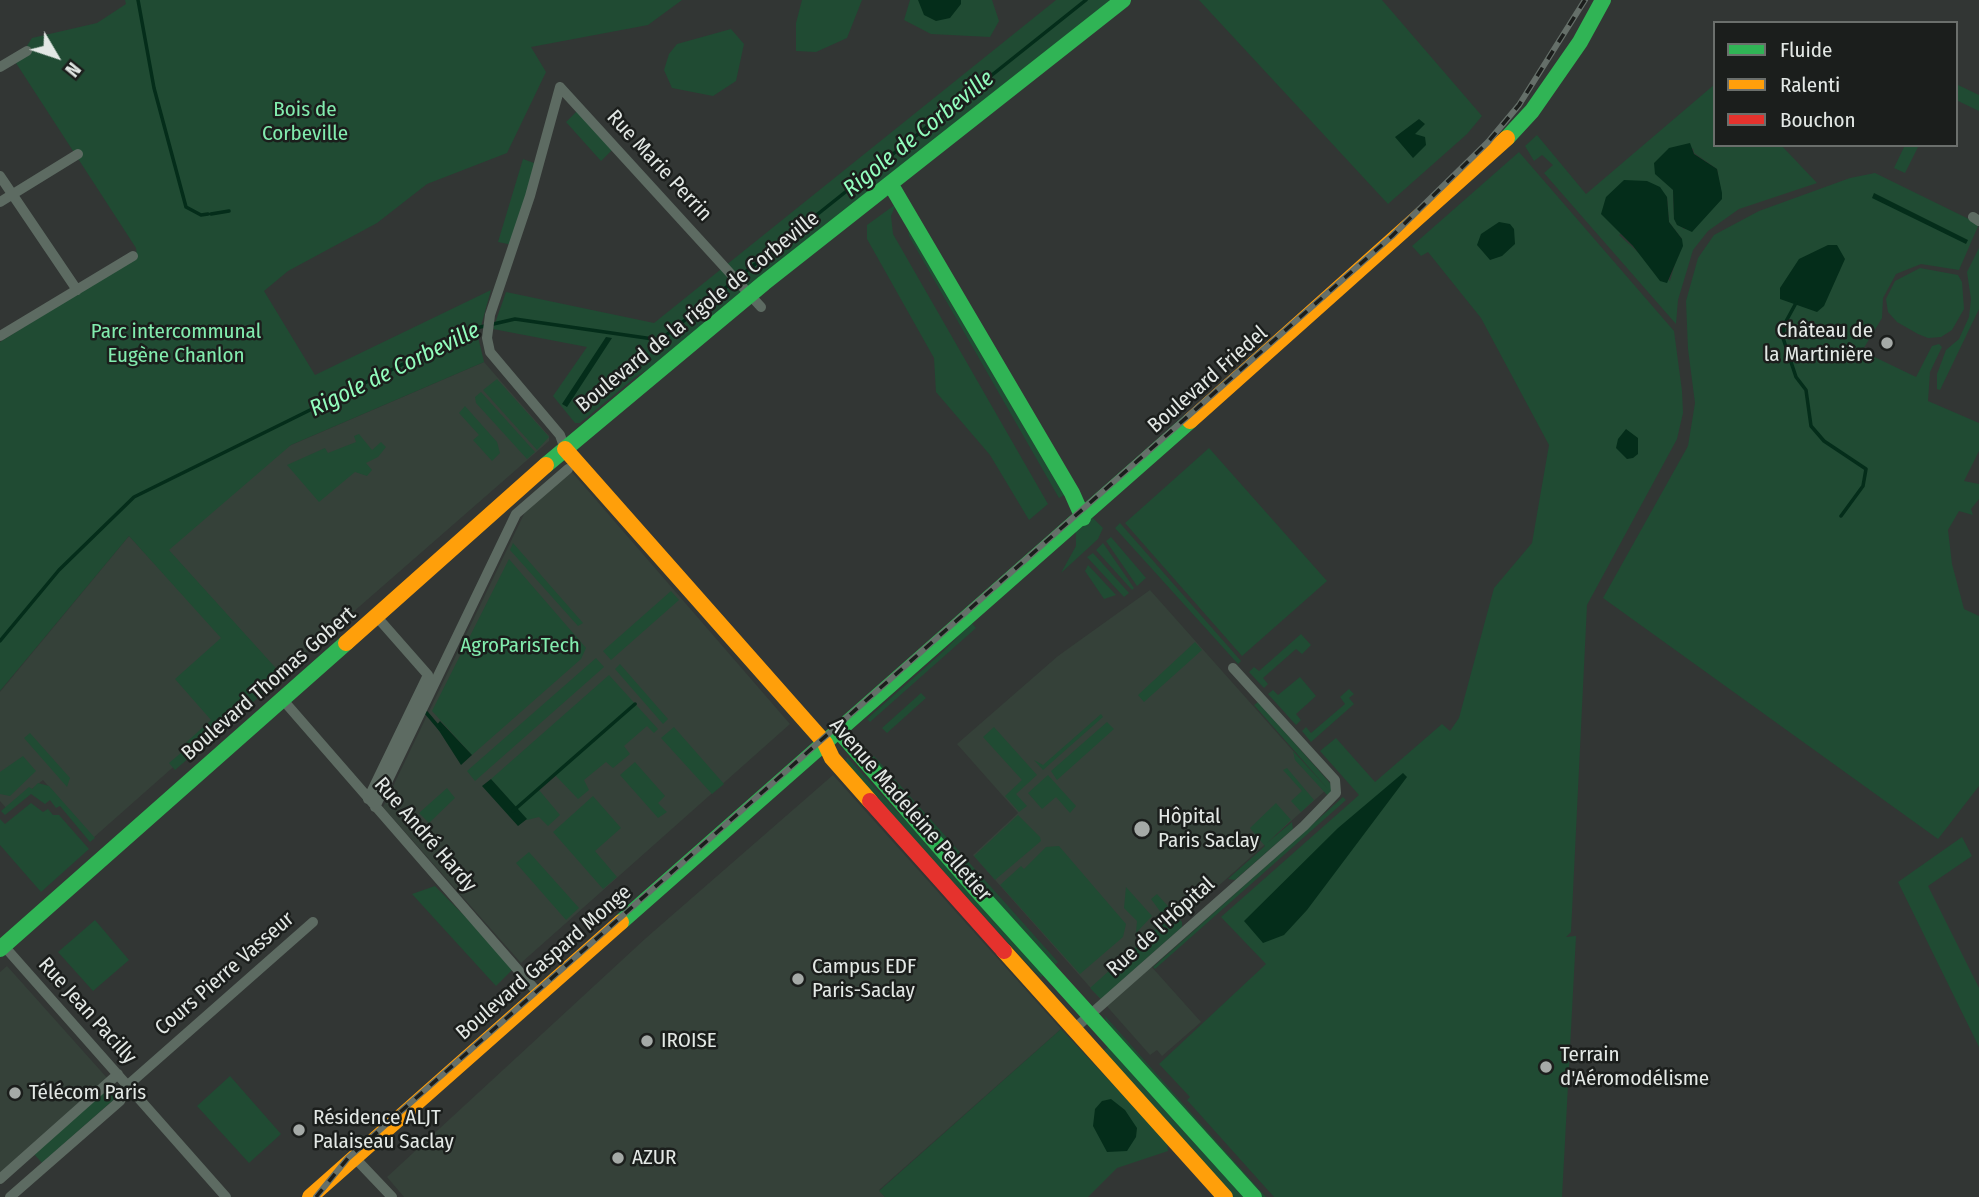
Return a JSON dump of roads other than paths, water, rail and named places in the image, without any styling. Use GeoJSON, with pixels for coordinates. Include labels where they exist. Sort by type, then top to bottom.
{"type":"FeatureCollection","features":[{"type":"Feature","properties":{"kind":"street","name":"Boulevard de la rigole de Corbeville"},"geometry":{"type":"LineString","coordinates":[[565,449],[751,295],[1123,0]]}},
{"type":"Feature","properties":{"kind":"street","name":"Boulevard Friedel"},"geometry":{"type":"LineString","coordinates":[[806,759],[1492,156],[1532,111],[1580,42],[1604,0]]}},
{"type":"Feature","properties":{"kind":"street"},"geometry":{"type":"LineString","coordinates":[[0,67],[27,51]]}},
{"type":"Feature","properties":{"kind":"street","name":"Rue Marie Perrin"},"geometry":{"type":"LineString","coordinates":[[565,449],[560,435],[498,364],[490,352],[486,338],[490,315],[530,196],[560,87],[751,295]]}},
{"type":"Feature","properties":{"kind":"street"},"geometry":{"type":"LineString","coordinates":[[0,202],[78,154]]}},
{"type":"Feature","properties":{"kind":"street"},"geometry":{"type":"LineString","coordinates":[[0,176],[77,290]]}},
{"type":"Feature","properties":{"kind":"street"},"geometry":{"type":"LineString","coordinates":[[891,185],[921,231],[1083,518]]}},
{"type":"Feature","properties":{"kind":"street"},"geometry":{"type":"LineString","coordinates":[[0,336],[133,256]]}},
{"type":"Feature","properties":{"kind":"street","name":"Boulevard Thomas Gobert"},"geometry":{"type":"LineString","coordinates":[[2,947],[565,449]]}},
{"type":"Feature","properties":{"kind":"street","name":"Avenue Madeleine Pelletier"},"geometry":{"type":"LineString","coordinates":[[565,449],[825,743],[832,758],[1225,1197]]}},
{"type":"Feature","properties":{"kind":"street"},"geometry":{"type":"LineString","coordinates":[[371,803],[516,514],[568,469]]}},
{"type":"Feature","properties":{"kind":"street"},"geometry":{"type":"LineString","coordinates":[[371,803],[428,675],[377,617]]}},
{"type":"Feature","properties":{"kind":"street","name":"Rue de l'Hôpital"},"geometry":{"type":"LineString","coordinates":[[1073,1029],[1328,804],[1336,793],[1335,780],[1233,668]]}},
{"type":"Feature","properties":{"kind":"street","name":"Rue André Hardy"},"geometry":{"type":"LineString","coordinates":[[283,700],[539,994]]}},
{"type":"Feature","properties":{"kind":"street","name":"Avenue Madeleine Pelletier"},"geometry":{"type":"LineString","coordinates":[[839,732],[982,896],[1254,1197]]}},
{"type":"Feature","properties":{"kind":"street","name":"Boulevard Gaspard Monge"},"geometry":{"type":"LineString","coordinates":[[310,1197],[806,759]]}},
{"type":"Feature","properties":{"kind":"street","name":"Cours Pierre Vasseur"},"geometry":{"type":"LineString","coordinates":[[10,1197],[120,1101],[128,1085],[313,922]]}},
{"type":"Feature","properties":{"kind":"street","name":"Rue Jean Pacilly"},"geometry":{"type":"LineString","coordinates":[[2,947],[226,1197]]}},
{"type":"Feature","properties":{"kind":"street"},"geometry":{"type":"LineString","coordinates":[[0,1179],[118,1074]]}},
{"type":"Feature","properties":{"kind":"street"},"geometry":{"type":"LineString","coordinates":[[355,1157],[392,1197]]}},
{"type":"Feature","properties":{"kind":"waterway"},"geometry":{"type":"LineString","coordinates":[[138,0],[154,88],[186,207],[201,215],[208,214]]}},
{"type":"Feature","properties":{"kind":"waterway","name":"Rigole de Corbeville"},"geometry":{"type":"LineString","coordinates":[[0,641],[59,570],[134,497],[476,328],[515,319],[660,340],[1086,0]]}},
{"type":"Feature","properties":{"kind":"waterway"},"geometry":{"type":"LineString","coordinates":[[211,214],[229,211]]}},
{"type":"Feature","properties":{"kind":"waterway"},"geometry":{"type":"LineString","coordinates":[[1796,303],[1784,325],[1783,338],[1796,377],[1806,390],[1811,426],[1824,441],[1866,469],[1863,486],[1841,516]]}},
{"type":"Feature","properties":{"kind":"waterway"},"geometry":{"type":"LineString","coordinates":[[513,811],[635,704]]}},
{"type":"Feature","properties":{"kind":"waterway"},"geometry":{"type":"LineString","coordinates":[[424,710],[440,729]]}},
{"type":"Feature","properties":{"kind":"railway"},"geometry":{"type":"LineString","coordinates":[[316,1197],[348,1158],[1392,236],[1488,142],[1519,105],[1585,0]]}},
{"type":"Feature","properties":{"kind":"place","name":"Château de la Martinière"},"geometry":{"type":"Point","coordinates":[1887,343]}},
{"type":"Feature","properties":{"kind":"place","name":"Hôpital Paris Saclay"},"geometry":{"type":"Point","coordinates":[1142,829]}},
{"type":"Feature","properties":{"kind":"place","name":"Campus EDF Paris-Saclay"},"geometry":{"type":"Point","coordinates":[798,979]}},
{"type":"Feature","properties":{"kind":"place","name":"IROISE"},"geometry":{"type":"Point","coordinates":[647,1041]}},
{"type":"Feature","properties":{"kind":"place","name":"Terrain d'Aéromodélisme"},"geometry":{"type":"Point","coordinates":[1546,1067]}},
{"type":"Feature","properties":{"kind":"place","name":"Télécom Paris"},"geometry":{"type":"Point","coordinates":[15,1093]}},
{"type":"Feature","properties":{"kind":"place","name":"Résidence ALJT Palaiseau Saclay"},"geometry":{"type":"Point","coordinates":[299,1130]}},
{"type":"Feature","properties":{"kind":"place","name":"AZUR"},"geometry":{"type":"Point","coordinates":[618,1158]}},
{"type":"Feature","properties":{"kind":"park label","name":"Bois de Corbeville"},"geometry":{"type":"Point","coordinates":[305,122]}},
{"type":"Feature","properties":{"kind":"park label","name":"Parc intercommunal Eugène Chanlon"},"geometry":{"type":"Point","coordinates":[176,344]}},
{"type":"Feature","properties":{"kind":"park label","name":"AgroParisTech"},"geometry":{"type":"Point","coordinates":[520,646]}}]}
